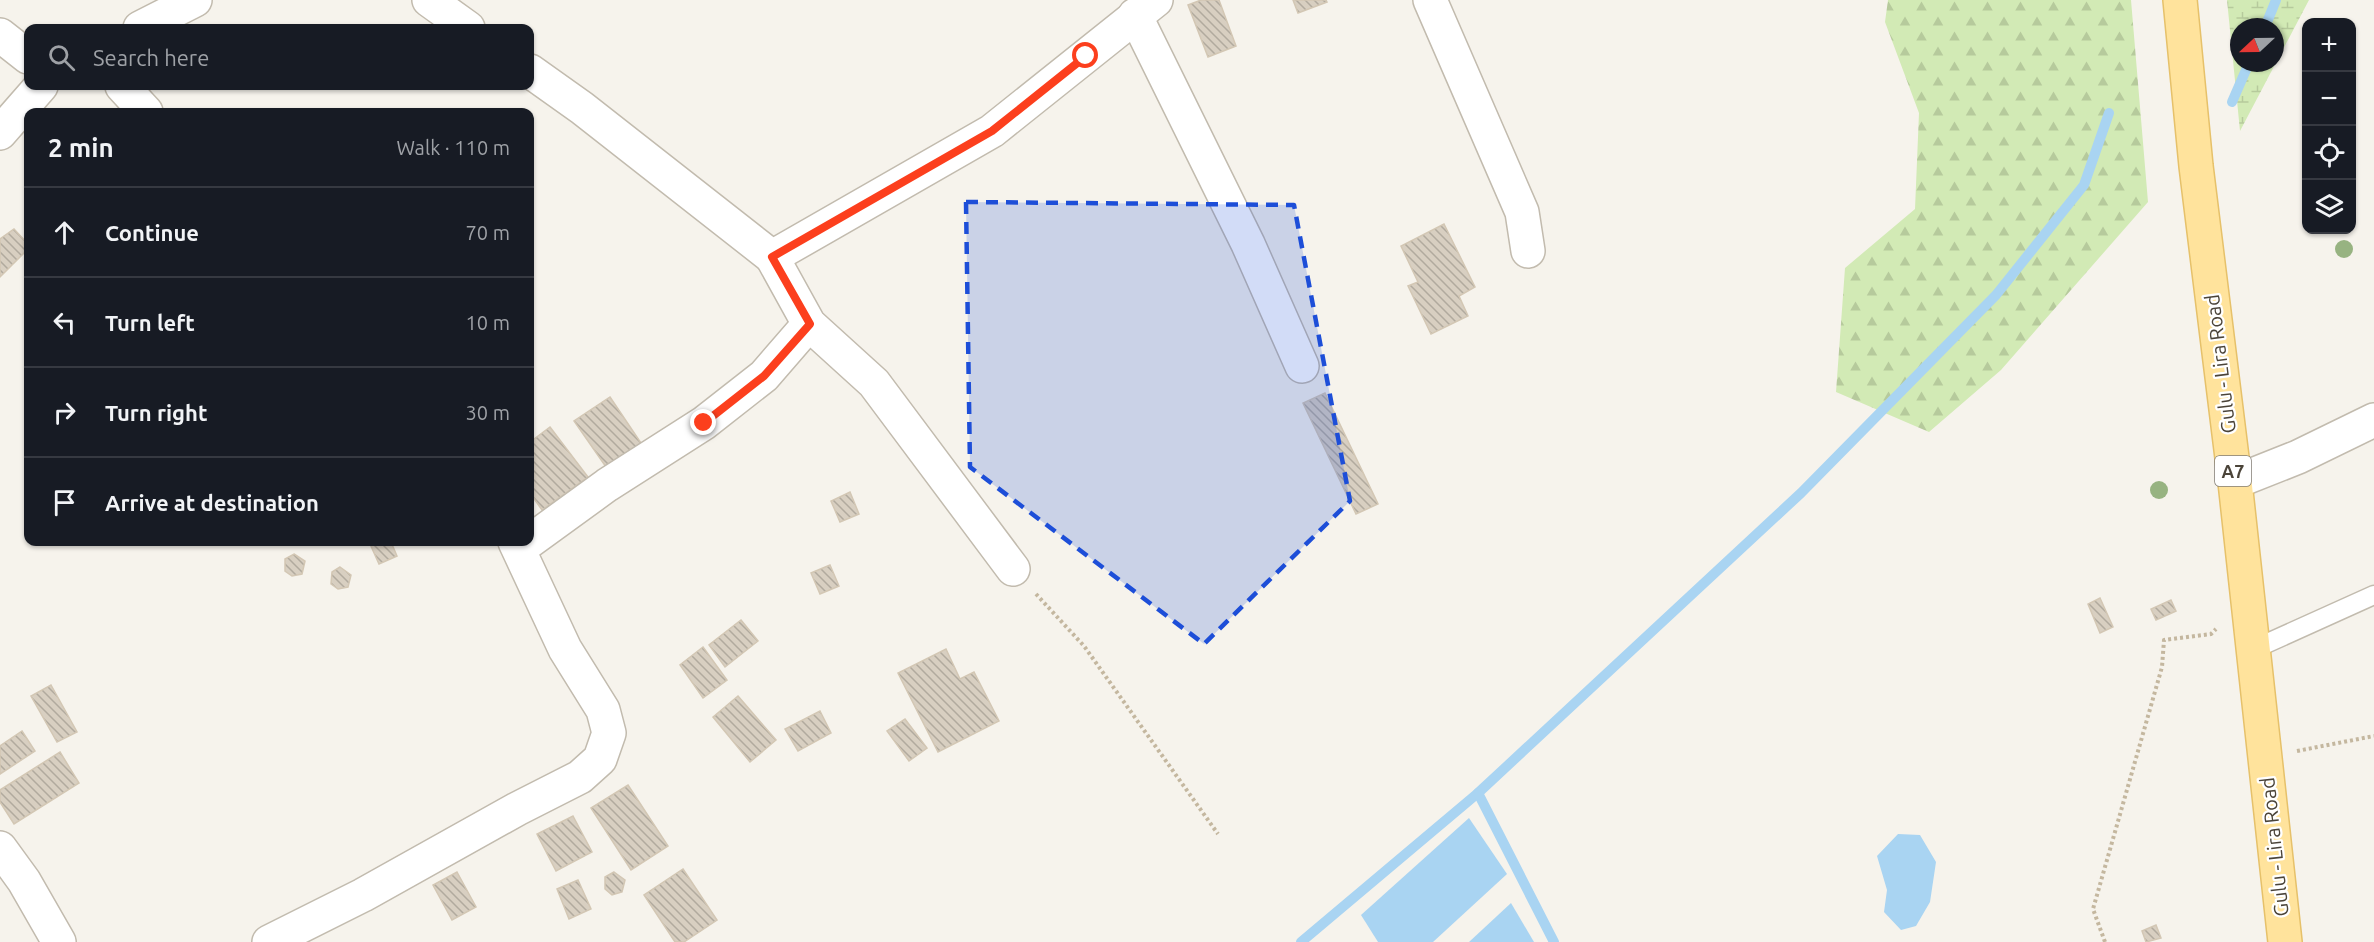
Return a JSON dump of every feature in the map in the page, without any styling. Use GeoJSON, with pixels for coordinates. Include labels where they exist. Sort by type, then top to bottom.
{"type":"FeatureCollection","features":[{"type":"Feature","properties":{"kind":"main road","name":"Gulu - Lira Road"},"geometry":{"type":"LineString","coordinates":[[2180,0],[2196,166],[2235,482],[2285,942]]}},
{"type":"Feature","properties":{"kind":"street"},"geometry":{"type":"LineString","coordinates":[[148,24],[195,0]]}},
{"type":"Feature","properties":{"kind":"street"},"geometry":{"type":"LineString","coordinates":[[429,0],[462,24]]}},
{"type":"Feature","properties":{"kind":"street"},"geometry":{"type":"LineString","coordinates":[[1430,0],[1522,212],[1528,251]]}},
{"type":"Feature","properties":{"kind":"street"},"geometry":{"type":"LineString","coordinates":[[772,257],[992,131],[1146,8],[1302,366]]}},
{"type":"Feature","properties":{"kind":"street"},"geometry":{"type":"LineString","coordinates":[[0,35],[24,54]]}},
{"type":"Feature","properties":{"kind":"street"},"geometry":{"type":"LineString","coordinates":[[534,74],[582,108],[772,257],[810,324],[874,383],[1012,569]]}},
{"type":"Feature","properties":{"kind":"street"},"geometry":{"type":"LineString","coordinates":[[0,133],[38,90]]}},
{"type":"Feature","properties":{"kind":"street"},"geometry":{"type":"LineString","coordinates":[[126,90],[142,108]]}},
{"type":"Feature","properties":{"kind":"street"},"geometry":{"type":"LineString","coordinates":[[534,536],[721,409],[764,376],[810,324]]}},
{"type":"Feature","properties":{"kind":"street"},"geometry":{"type":"LineString","coordinates":[[2235,482],[2298,457],[2374,420]]}},
{"type":"Feature","properties":{"kind":"street"},"geometry":{"type":"LineString","coordinates":[[269,942],[363,896],[517,808],[580,777],[600,759],[609,733],[603,710],[565,649],[524,546]]}},
{"type":"Feature","properties":{"kind":"street"},"geometry":{"type":"LineString","coordinates":[[0,848],[24,881],[59,942]]}},
{"type":"Feature","properties":{"kind":"lane"},"geometry":{"type":"LineString","coordinates":[[2252,650],[2374,595]]}},
{"type":"Feature","properties":{"kind":"path"},"geometry":{"type":"LineString","coordinates":[[1012,569],[1084,646],[1218,834]]}},
{"type":"Feature","properties":{"kind":"path"},"geometry":{"type":"LineString","coordinates":[[2105,942],[2093,909],[2162,667],[2164,640],[2211,634],[2247,606]]}},
{"type":"Feature","properties":{"kind":"path"},"geometry":{"type":"LineString","coordinates":[[2264,758],[2374,736]]}},
{"type":"Feature","properties":{"kind":"highlighted area"},"geometry":{"type":"Polygon","coordinates":[[[966,202],[1294,205],[1350,501],[1204,644],[970,467],[966,202]]]}},
{"type":"Feature","properties":{"kind":"green space"},"geometry":{"type":"Polygon","coordinates":[[[1888,0],[2131,0],[2148,202],[2001,370],[1929,432],[1836,392],[1845,268],[1915,209],[1919,113],[1885,22],[1888,0]]]}},
{"type":"Feature","properties":{"kind":"green space"},"geometry":{"type":"Polygon","coordinates":[[[2227,0],[2309,0],[2284,47],[2284,18],[2230,18],[2230,30],[2227,0]]]}},
{"type":"Feature","properties":{"kind":"green space"},"geometry":{"type":"Polygon","coordinates":[[[2234,72],[2271,72],[2240,131],[2234,72]]]}},
{"type":"Feature","properties":{"kind":"water"},"geometry":{"type":"Polygon","coordinates":[[[1469,818],[1507,874],[1433,942],[1378,942],[1361,915],[1469,818]]]}},
{"type":"Feature","properties":{"kind":"water"},"geometry":{"type":"Polygon","coordinates":[[[1898,834],[1920,835],[1936,862],[1930,902],[1916,926],[1901,930],[1884,912],[1887,890],[1877,856],[1898,834]]]}},
{"type":"Feature","properties":{"kind":"water"},"geometry":{"type":"Polygon","coordinates":[[[1511,903],[1534,942],[1469,942],[1511,903]]]}},
{"type":"Feature","properties":{"kind":"building"},"geometry":{"type":"Polygon","coordinates":[[[1201,0],[1219,0],[1236,46],[1208,57],[1188,5],[1201,0]]]}},
{"type":"Feature","properties":{"kind":"building"},"geometry":{"type":"Polygon","coordinates":[[[1293,0],[1326,0],[1327,2],[1298,13],[1293,0]]]}},
{"type":"Feature","properties":{"kind":"building"},"geometry":{"type":"Polygon","coordinates":[[[1444,224],[1475,287],[1459,296],[1468,316],[1431,334],[1408,286],[1418,282],[1401,246],[1444,224]]]}},
{"type":"Feature","properties":{"kind":"building"},"geometry":{"type":"Polygon","coordinates":[[[14,229],[24,240],[24,253],[0,277],[0,239],[14,229]]]}},
{"type":"Feature","properties":{"kind":"building"},"geometry":{"type":"Polygon","coordinates":[[[1325,393],[1378,504],[1356,514],[1303,403],[1325,393]]]}},
{"type":"Feature","properties":{"kind":"building"},"geometry":{"type":"Polygon","coordinates":[[[610,397],[641,443],[606,467],[574,421],[610,397]]]}},
{"type":"Feature","properties":{"kind":"building"},"geometry":{"type":"Polygon","coordinates":[[[550,427],[588,477],[542,510],[534,499],[534,439],[550,427]]]}},
{"type":"Feature","properties":{"kind":"building"},"geometry":{"type":"Polygon","coordinates":[[[850,492],[859,514],[840,522],[831,501],[850,492]]]}},
{"type":"Feature","properties":{"kind":"building"},"geometry":{"type":"Polygon","coordinates":[[[371,546],[393,546],[397,556],[379,564],[371,546]]]}},
{"type":"Feature","properties":{"kind":"building"},"geometry":{"type":"Polygon","coordinates":[[[294,554],[305,561],[302,574],[292,576],[285,571],[285,559],[294,554]]]}},
{"type":"Feature","properties":{"kind":"building"},"geometry":{"type":"Polygon","coordinates":[[[830,565],[839,586],[820,594],[811,573],[830,565]]]}},
{"type":"Feature","properties":{"kind":"building"},"geometry":{"type":"Polygon","coordinates":[[[340,567],[351,575],[348,587],[338,589],[331,584],[332,572],[340,567]]]}},
{"type":"Feature","properties":{"kind":"building"},"geometry":{"type":"Polygon","coordinates":[[[2100,598],[2113,627],[2100,633],[2088,604],[2100,598]]]}},
{"type":"Feature","properties":{"kind":"building"},"geometry":{"type":"Polygon","coordinates":[[[2171,600],[2176,611],[2156,620],[2151,609],[2171,600]]]}},
{"type":"Feature","properties":{"kind":"building"},"geometry":{"type":"Polygon","coordinates":[[[741,620],[758,641],[725,667],[709,645],[741,620]]]}},
{"type":"Feature","properties":{"kind":"building"},"geometry":{"type":"Polygon","coordinates":[[[703,647],[727,680],[703,698],[680,665],[703,647]]]}},
{"type":"Feature","properties":{"kind":"building"},"geometry":{"type":"Polygon","coordinates":[[[946,649],[960,679],[974,672],[999,721],[938,752],[898,673],[946,649]]]}},
{"type":"Feature","properties":{"kind":"building"},"geometry":{"type":"Polygon","coordinates":[[[51,685],[77,732],[57,742],[31,696],[51,685]]]}},
{"type":"Feature","properties":{"kind":"building"},"geometry":{"type":"Polygon","coordinates":[[[738,696],[776,740],[750,762],[713,717],[738,696]]]}},
{"type":"Feature","properties":{"kind":"building"},"geometry":{"type":"Polygon","coordinates":[[[820,711],[831,733],[798,751],[785,729],[820,711]]]}},
{"type":"Feature","properties":{"kind":"building"},"geometry":{"type":"Polygon","coordinates":[[[905,719],[927,748],[909,761],[887,731],[905,719]]]}},
{"type":"Feature","properties":{"kind":"building"},"geometry":{"type":"Polygon","coordinates":[[[22,731],[35,751],[0,774],[0,746],[22,731]]]}},
{"type":"Feature","properties":{"kind":"building"},"geometry":{"type":"Polygon","coordinates":[[[60,752],[79,783],[14,824],[0,802],[0,790],[60,752]]]}},
{"type":"Feature","properties":{"kind":"building"},"geometry":{"type":"Polygon","coordinates":[[[628,785],[668,846],[631,870],[591,808],[628,785]]]}},
{"type":"Feature","properties":{"kind":"building"},"geometry":{"type":"Polygon","coordinates":[[[573,816],[592,852],[556,871],[537,834],[573,816]]]}},
{"type":"Feature","properties":{"kind":"building"},"geometry":{"type":"Polygon","coordinates":[[[683,869],[717,920],[684,942],[675,942],[644,895],[683,869]]]}},
{"type":"Feature","properties":{"kind":"building"},"geometry":{"type":"Polygon","coordinates":[[[457,872],[476,907],[452,920],[433,885],[457,872]]]}},
{"type":"Feature","properties":{"kind":"building"},"geometry":{"type":"Polygon","coordinates":[[[614,872],[625,880],[622,892],[612,895],[605,889],[605,877],[614,872]]]}},
{"type":"Feature","properties":{"kind":"building"},"geometry":{"type":"Polygon","coordinates":[[[578,880],[591,909],[569,919],[557,889],[578,880]]]}},
{"type":"Feature","properties":{"kind":"building"},"geometry":{"type":"Polygon","coordinates":[[[2156,925],[2161,938],[2146,942],[2142,931],[2156,925]]]}},
{"type":"Feature","properties":{"kind":"waterway"},"geometry":{"type":"LineString","coordinates":[[2269,18],[2276,0]]}},
{"type":"Feature","properties":{"kind":"waterway"},"geometry":{"type":"LineString","coordinates":[[2232,102],[2245,72]]}},
{"type":"Feature","properties":{"kind":"waterway"},"geometry":{"type":"LineString","coordinates":[[1554,942],[1478,793],[1801,493],[1996,295],[2084,185],[2109,113]]}},
{"type":"Feature","properties":{"kind":"waterway"},"geometry":{"type":"LineString","coordinates":[[1301,942],[1478,793]]}},
{"type":"Feature","properties":{"kind":"route"},"geometry":{"type":"LineString","coordinates":[[704,423],[764,376],[810,324],[772,257],[992,131],[1086,56]]}}]}
